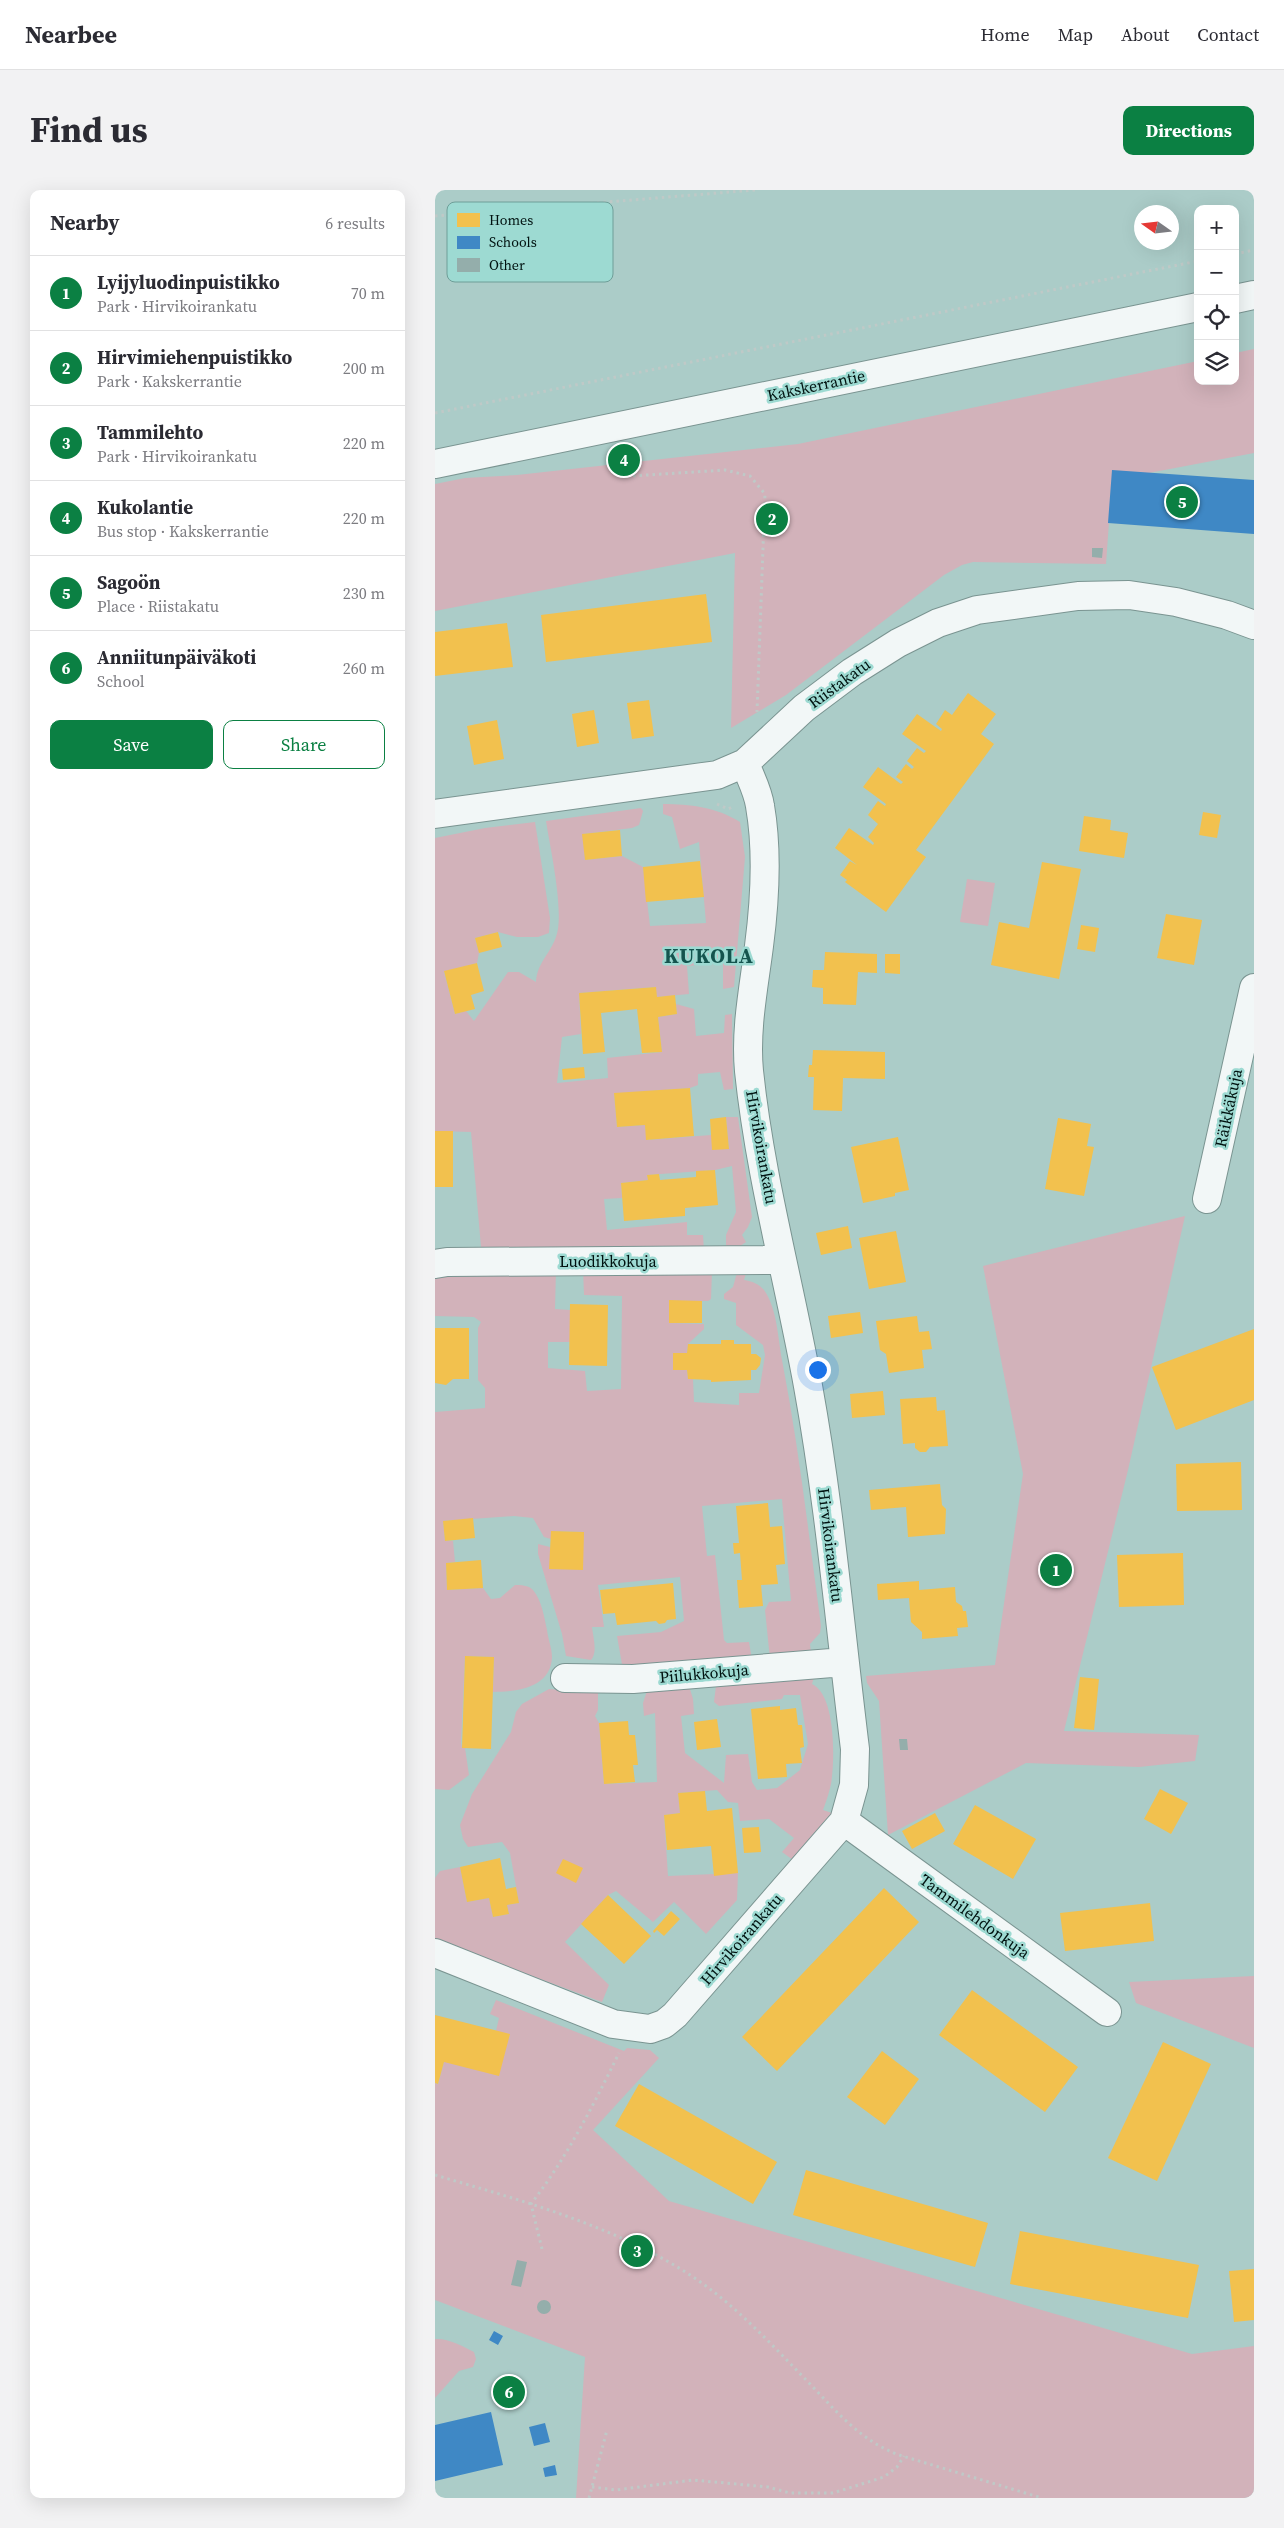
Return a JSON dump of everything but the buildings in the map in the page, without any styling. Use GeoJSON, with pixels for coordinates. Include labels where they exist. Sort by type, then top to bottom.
{"type":"FeatureCollection","features":[{"type":"Feature","properties":{"kind":"street"},"geometry":{"type":"LineString","coordinates":[[1239,298],[1254,295]]}},
{"type":"Feature","properties":{"kind":"street","name":"Kakskerrantie"},"geometry":{"type":"LineString","coordinates":[[435,464],[1194,308]]}},
{"type":"Feature","properties":{"kind":"street","name":"Riistakatu"},"geometry":{"type":"LineString","coordinates":[[435,814],[717,775],[745,763],[804,708],[852,672],[898,643],[938,623],[977,610],[1078,596],[1129,594],[1219,613],[1254,625]]}},
{"type":"Feature","properties":{"kind":"street","name":"Hirvikoirankatu"},"geometry":{"type":"LineString","coordinates":[[435,1954],[613,2024],[650,2029],[664,2024],[675,2015],[844,1821],[854,1786],[855,1749],[827,1506],[808,1386],[754,1110],[749,1067],[752,1001],[760,942],[765,869],[760,804],[745,763]]}},
{"type":"Feature","properties":{"kind":"street","name":"Räikkäkuja"},"geometry":{"type":"LineString","coordinates":[[1207,1198],[1254,988]]}},
{"type":"Feature","properties":{"kind":"street","name":"Luodikkokuja"},"geometry":{"type":"LineString","coordinates":[[435,1264],[447,1262],[782,1260]]}},
{"type":"Feature","properties":{"kind":"street","name":"Piilukkokuja"},"geometry":{"type":"LineString","coordinates":[[565,1678],[633,1679],[844,1662]]}},
{"type":"Feature","properties":{"kind":"street","name":"Tammilehdonkuja"},"geometry":{"type":"LineString","coordinates":[[844,1821],[1107,2012]]}},
{"type":"Feature","properties":{"kind":"path"},"geometry":{"type":"LineString","coordinates":[[607,202],[755,190]]}},
{"type":"Feature","properties":{"kind":"path"},"geometry":{"type":"LineString","coordinates":[[1239,253],[1254,250]]}},
{"type":"Feature","properties":{"kind":"path"},"geometry":{"type":"LineString","coordinates":[[435,413],[1194,262]]}},
{"type":"Feature","properties":{"kind":"path"},"geometry":{"type":"LineString","coordinates":[[624,460],[631,476],[725,470],[750,476],[765,494],[757,720]]}},
{"type":"Feature","properties":{"kind":"path"},"geometry":{"type":"LineString","coordinates":[[531,2204],[555,2173],[585,2122],[632,2028]]}},
{"type":"Feature","properties":{"kind":"path"},"geometry":{"type":"LineString","coordinates":[[435,2175],[531,2204],[644,2248],[692,2276],[719,2296],[765,2338],[863,2437],[883,2449],[1042,2498]]}},
{"type":"Feature","properties":{"kind":"path"},"geometry":{"type":"LineString","coordinates":[[531,2204],[541,2249]]}},
{"type":"Feature","properties":{"kind":"path"},"geometry":{"type":"LineString","coordinates":[[589,2498],[607,2430]]}},
{"type":"Feature","properties":{"kind":"path"},"geometry":{"type":"LineString","coordinates":[[592,2487],[616,2490],[693,2480],[769,2487],[790,2493],[833,2493],[884,2477],[897,2467],[904,2456]]}},
{"type":"Feature","properties":{"kind":"shaded area"},"geometry":{"type":"Polygon","coordinates":[[[1254,349],[1254,453],[1112,480],[1106,564],[973,562],[962,565],[944,575],[786,695],[731,728],[735,553],[435,611],[435,484],[465,478],[517,475],[798,444],[1194,362],[1194,385],[1239,385],[1239,352],[1254,349]]]}},
{"type":"Feature","properties":{"kind":"shaded area"},"geometry":{"type":"Polygon","coordinates":[[[663,804],[703,807],[722,813],[740,822],[745,857],[734,987],[723,989],[723,963],[687,966],[689,994],[657,997],[655,987],[579,993],[581,1034],[562,1037],[557,1083],[608,1078],[607,1058],[662,1052],[658,1017],[677,1014],[676,1004],[694,1009],[696,1036],[724,1033],[725,1015],[732,1014],[733,1089],[724,1090],[720,1072],[698,1074],[698,1085],[690,1088],[614,1094],[617,1127],[645,1125],[647,1140],[711,1135],[729,1148],[726,1117],[738,1117],[752,1217],[742,1235],[746,1242],[736,1249],[726,1249],[726,1235],[736,1212],[732,1166],[715,1170],[647,1175],[648,1180],[621,1183],[622,1198],[604,1199],[607,1230],[687,1222],[687,1235],[703,1235],[704,1251],[486,1251],[481,1247],[471,1132],[435,1131],[435,838],[485,828],[535,822],[550,918],[549,933],[538,937],[517,937],[498,932],[475,938],[479,953],[477,963],[444,972],[455,1014],[466,1011],[474,1021],[508,972],[519,972],[536,982],[541,964],[556,937],[559,913],[558,897],[546,821],[641,808],[643,811],[639,825],[632,828],[583,834],[585,860],[622,856],[643,867],[650,926],[706,923],[699,842],[680,849],[672,817],[663,814],[663,804]]]}},
{"type":"Feature","properties":{"kind":"shaded area"},"geometry":{"type":"Polygon","coordinates":[[[967,879],[995,883],[988,926],[960,922],[967,879]]]}},
{"type":"Feature","properties":{"kind":"shaded area"},"geometry":{"type":"Polygon","coordinates":[[[1185,1216],[1128,1470],[1064,1731],[1199,1735],[1195,1761],[1139,1767],[1026,1763],[888,1835],[879,1701],[867,1683],[866,1676],[995,1665],[1023,1474],[983,1266],[1185,1216]]]}},
{"type":"Feature","properties":{"kind":"shaded area"},"geometry":{"type":"Polygon","coordinates":[[[738,1269],[747,1270],[744,1280],[755,1283],[764,1290],[772,1305],[776,1324],[799,1459],[821,1626],[820,1633],[810,1644],[811,1653],[770,1659],[765,1610],[769,1602],[791,1601],[782,1499],[702,1506],[707,1556],[715,1555],[724,1640],[727,1643],[749,1642],[752,1660],[623,1670],[617,1636],[661,1632],[684,1621],[680,1577],[598,1585],[604,1627],[592,1627],[595,1644],[593,1657],[591,1660],[566,1656],[562,1634],[538,1554],[538,1544],[550,1547],[550,1569],[584,1532],[551,1531],[551,1539],[544,1537],[533,1518],[514,1516],[443,1521],[445,1541],[453,1541],[455,1562],[446,1563],[447,1590],[483,1588],[491,1599],[500,1598],[515,1585],[531,1588],[539,1599],[552,1657],[546,1676],[539,1682],[522,1689],[493,1692],[494,1657],[465,1656],[461,1743],[462,1748],[465,1748],[469,1775],[449,1790],[435,1789],[435,1412],[485,1408],[485,1388],[478,1380],[478,1328],[481,1322],[474,1317],[435,1316],[435,1277],[447,1271],[556,1270],[555,1309],[570,1310],[570,1342],[548,1342],[548,1368],[585,1371],[587,1391],[621,1389],[622,1296],[584,1295],[583,1270],[712,1271],[711,1299],[708,1301],[669,1301],[669,1323],[704,1324],[704,1329],[688,1344],[687,1353],[673,1353],[673,1370],[687,1370],[688,1379],[693,1379],[694,1402],[739,1405],[739,1393],[759,1393],[765,1355],[763,1345],[736,1325],[736,1303],[724,1299],[724,1294],[733,1287],[738,1269]]]}},
{"type":"Feature","properties":{"kind":"shaded area"},"geometry":{"type":"Polygon","coordinates":[[[814,1677],[812,1684],[820,1690],[826,1701],[832,1729],[832,1773],[823,1810],[832,1813],[793,1860],[782,1852],[794,1838],[769,1819],[740,1821],[738,1803],[728,1802],[717,1790],[678,1793],[680,1813],[664,1815],[668,1876],[738,1873],[737,1900],[706,1934],[674,1902],[653,1922],[616,1891],[608,1895],[565,1942],[609,1985],[602,2002],[435,1940],[435,1878],[440,1871],[460,1867],[467,1902],[489,1898],[493,1917],[509,1914],[507,1905],[519,1903],[510,1853],[502,1842],[468,1847],[463,1839],[460,1825],[472,1794],[511,1732],[516,1712],[522,1704],[549,1689],[598,1693],[598,1710],[595,1716],[599,1723],[604,1784],[657,1782],[655,1713],[644,1716],[643,1703],[648,1688],[689,1686],[693,1699],[694,1714],[681,1716],[685,1753],[724,1783],[726,1755],[748,1754],[752,1782],[757,1790],[777,1788],[800,1770],[808,1744],[800,1695],[784,1695],[782,1699],[719,1706],[714,1702],[716,1686],[814,1677]]]}},
{"type":"Feature","properties":{"kind":"shaded area"},"geometry":{"type":"Polygon","coordinates":[[[1254,1976],[1254,2048],[1136,2003],[1129,1982],[1254,1976]]]}},
{"type":"Feature","properties":{"kind":"shaded area"},"geometry":{"type":"Polygon","coordinates":[[[496,2000],[624,2051],[627,2048],[650,2050],[659,2058],[593,2130],[669,2201],[1192,2354],[1254,2346],[1254,2498],[576,2498],[585,2357],[435,2300],[435,2083],[438,2084],[444,2062],[496,2031],[499,2018],[490,2014],[496,2000]]]}},
{"type":"Feature","properties":{"kind":"shaded area"},"geometry":{"type":"Polygon","coordinates":[[[435,2339],[450,2341],[465,2347],[474,2352],[476,2359],[473,2367],[459,2371],[435,2398],[435,2339]]]}},
{"type":"Feature","properties":{"kind":"place","name":"Kukolantie"},"geometry":{"type":"Point","coordinates":[624,460]}},
{"type":"Feature","properties":{"kind":"place","name":"Sagoön"},"geometry":{"type":"Point","coordinates":[1182,502]}},
{"type":"Feature","properties":{"kind":"place","name":"Hirvimiehenpuistikko"},"geometry":{"type":"Point","coordinates":[772,519]}},
{"type":"Feature","properties":{"kind":"place","name":"Lyijyluodinpuistikko"},"geometry":{"type":"Point","coordinates":[1056,1570]}},
{"type":"Feature","properties":{"kind":"place","name":"Tammilehto"},"geometry":{"type":"Point","coordinates":[637,2251]}},
{"type":"Feature","properties":{"kind":"place","name":"Anniitunpäiväkoti"},"geometry":{"type":"Point","coordinates":[509,2392]}},
{"type":"Feature","properties":{"kind":"district","name":"KUKOLA"},"geometry":{"type":"Point","coordinates":[709,956]}}]}
